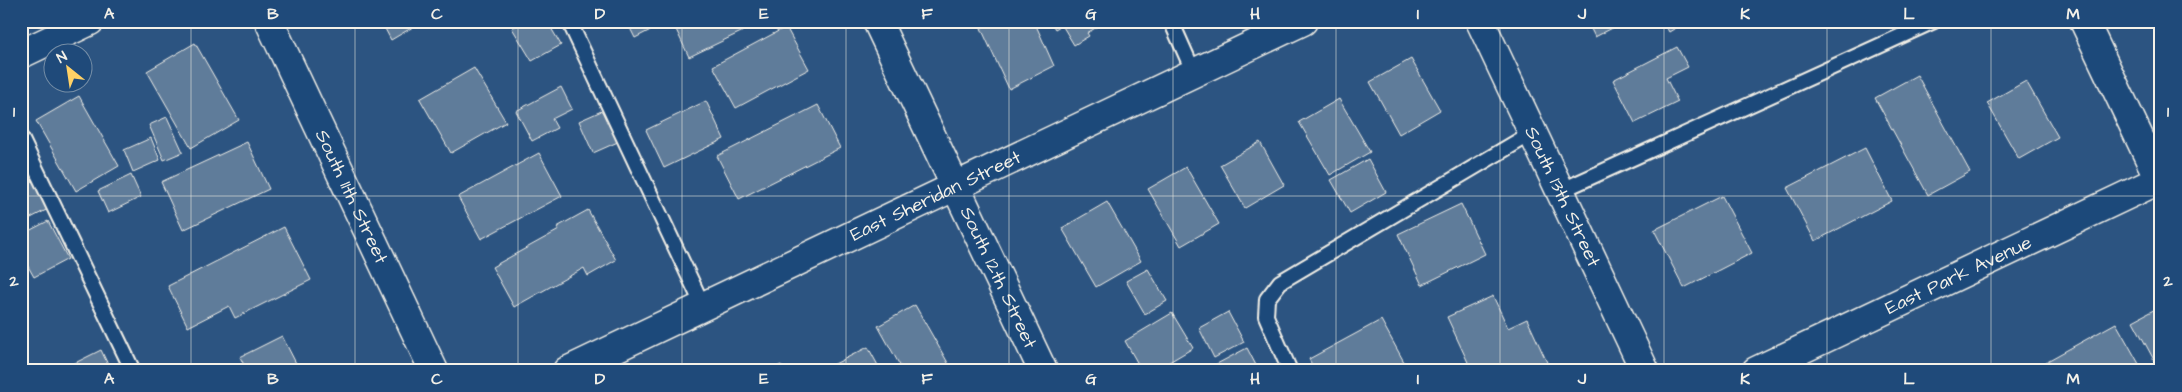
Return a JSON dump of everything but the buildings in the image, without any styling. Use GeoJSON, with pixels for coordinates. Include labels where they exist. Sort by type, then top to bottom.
{"type":"FeatureCollection","features":[{"type":"Feature","properties":{"kind":"street"},"geometry":{"type":"LineString","coordinates":[[21,54],[90,21]]}},
{"type":"Feature","properties":{"kind":"street","name":"South 11th Street"},"geometry":{"type":"LineString","coordinates":[[269,21],[434,371]]}},
{"type":"Feature","properties":{"kind":"street","name":"South 12th Street"},"geometry":{"type":"LineString","coordinates":[[877,21],[1043,371]]}},
{"type":"Feature","properties":{"kind":"street","name":"East Sheridan Street"},"geometry":{"type":"LineString","coordinates":[[568,371],[1303,21]]}},
{"type":"Feature","properties":{"kind":"street","name":"South 13th Street"},"geometry":{"type":"LineString","coordinates":[[1480,21],[1645,371]]}},
{"type":"Feature","properties":{"kind":"street"},"geometry":{"type":"LineString","coordinates":[[2084,21],[2160,179]]}},
{"type":"Feature","properties":{"kind":"street","name":"East Park Avenue"},"geometry":{"type":"LineString","coordinates":[[1756,371],[2160,179]]}},
{"type":"Feature","properties":{"kind":"lane"},"geometry":{"type":"LineString","coordinates":[[569,21],[703,306]]}},
{"type":"Feature","properties":{"kind":"lane"},"geometry":{"type":"LineString","coordinates":[[1171,21],[1194,73]]}},
{"type":"Feature","properties":{"kind":"lane"},"geometry":{"type":"LineString","coordinates":[[1560,191],[1934,21]]}},
{"type":"Feature","properties":{"kind":"lane"},"geometry":{"type":"LineString","coordinates":[[1290,371],[1266,316],[1267,299],[1280,282],[1532,133]]}},
{"type":"Feature","properties":{"kind":"lane"},"geometry":{"type":"LineString","coordinates":[[21,138],[133,371]]}}]}
